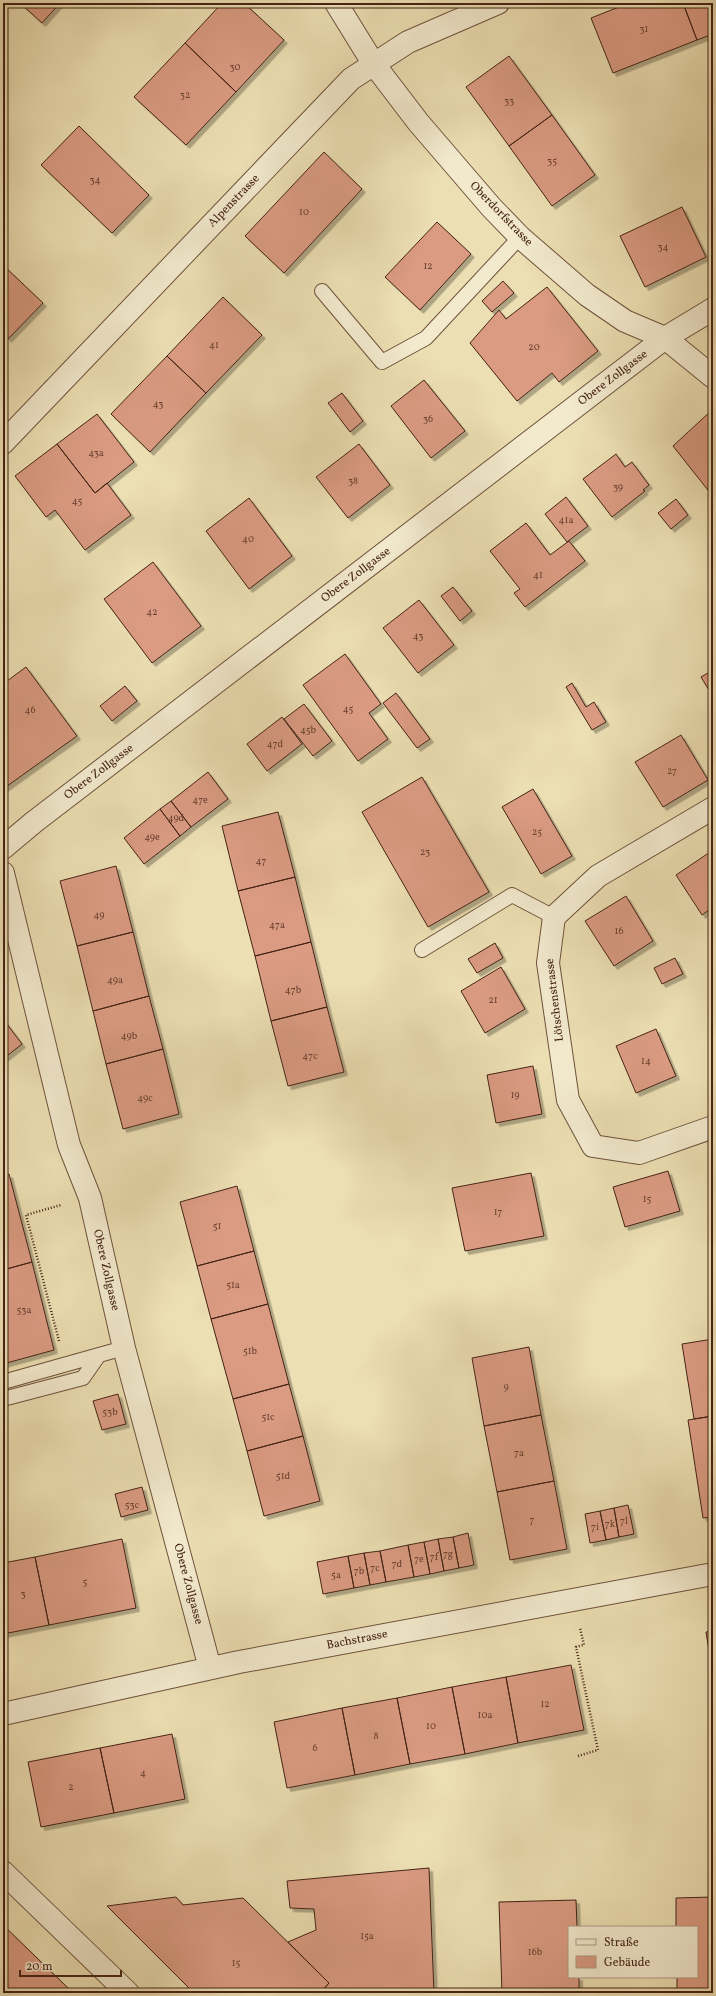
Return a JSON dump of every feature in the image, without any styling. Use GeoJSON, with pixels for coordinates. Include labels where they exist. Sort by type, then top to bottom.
{"type":"FeatureCollection","features":[{"type":"Feature","properties":{"kind":"street","name":"Oberdorfstrasse"},"geometry":{"type":"LineString","coordinates":[[336,3],[373,63],[418,122],[491,207],[520,237],[587,295],[625,321],[665,338],[713,376]]}},
{"type":"Feature","properties":{"kind":"street","name":"Alpenstrasse"},"geometry":{"type":"LineString","coordinates":[[3,443],[351,78],[408,42],[498,3]]}},
{"type":"Feature","properties":{"kind":"street","name":"Obere Zollgasse"},"geometry":{"type":"LineString","coordinates":[[3,848],[41,817],[665,338],[713,309]]}},
{"type":"Feature","properties":{"kind":"street"},"geometry":{"type":"LineString","coordinates":[[554,917],[598,876],[713,808]]}},
{"type":"Feature","properties":{"kind":"street","name":"Obere Zollgasse"},"geometry":{"type":"LineString","coordinates":[[3,873],[69,1145],[90,1198],[124,1348],[210,1668]]}},
{"type":"Feature","properties":{"kind":"street","name":"Lötschenstrasse"},"geometry":{"type":"LineString","coordinates":[[554,917],[548,963],[568,1100],[593,1146],[639,1153],[713,1127]]}},
{"type":"Feature","properties":{"kind":"street","name":"Bachstrasse"},"geometry":{"type":"LineString","coordinates":[[3,1714],[210,1668],[713,1574]]}},
{"type":"Feature","properties":{"kind":"street"},"geometry":{"type":"LineString","coordinates":[[3,1872],[128,1993]]}},
{"type":"Feature","properties":{"kind":"lane"},"geometry":{"type":"LineString","coordinates":[[322,291],[382,362],[426,338],[520,237]]}},
{"type":"Feature","properties":{"kind":"lane"},"geometry":{"type":"LineString","coordinates":[[422,950],[512,894],[554,917]]}},
{"type":"Feature","properties":{"kind":"lane"},"geometry":{"type":"LineString","coordinates":[[3,1382],[124,1348]]}},
{"type":"Feature","properties":{"kind":"lane"},"geometry":{"type":"LineString","coordinates":[[3,1399],[83,1378],[99,1355]]}},
{"type":"Feature","properties":{"kind":"path"},"geometry":{"type":"LineString","coordinates":[[65,1364],[26,1215],[90,1198]]}},
{"type":"Feature","properties":{"kind":"path"},"geometry":{"type":"LineString","coordinates":[[574,1600],[584,1645],[576,1647],[598,1750],[578,1756]]}},
{"type":"Feature","properties":{"kind":"building"},"geometry":{"type":"Polygon","coordinates":[[[20,3],[60,3],[42,23],[20,3]]]}},
{"type":"Feature","properties":{"kind":"building"},"geometry":{"type":"Polygon","coordinates":[[[222,3],[244,3],[284,40],[236,92],[185,43],[222,3]]]}},
{"type":"Feature","properties":{"kind":"building"},"geometry":{"type":"Polygon","coordinates":[[[629,3],[683,3],[697,40],[613,73],[591,18],[629,3]]]}},
{"type":"Feature","properties":{"kind":"building"},"geometry":{"type":"Polygon","coordinates":[[[683,3],[713,3],[713,34],[697,40],[683,3]]]}},
{"type":"Feature","properties":{"kind":"building"},"geometry":{"type":"Polygon","coordinates":[[[185,43],[236,92],[186,145],[134,97],[185,43]]]}},
{"type":"Feature","properties":{"kind":"building"},"geometry":{"type":"Polygon","coordinates":[[[509,56],[552,115],[509,146],[466,87],[509,56]]]}},
{"type":"Feature","properties":{"kind":"building"},"geometry":{"type":"Polygon","coordinates":[[[552,115],[595,175],[552,206],[509,146],[552,115]]]}},
{"type":"Feature","properties":{"kind":"building"},"geometry":{"type":"Polygon","coordinates":[[[79,126],[149,195],[112,233],[41,165],[79,126]]]}},
{"type":"Feature","properties":{"kind":"building"},"geometry":{"type":"Polygon","coordinates":[[[324,152],[362,189],[284,273],[245,236],[324,152]]]}},
{"type":"Feature","properties":{"kind":"building"},"geometry":{"type":"Polygon","coordinates":[[[682,207],[706,257],[645,287],[620,236],[682,207]]]}},
{"type":"Feature","properties":{"kind":"building"},"geometry":{"type":"Polygon","coordinates":[[[437,222],[471,254],[420,310],[385,277],[437,222]]]}},
{"type":"Feature","properties":{"kind":"building"},"geometry":{"type":"Polygon","coordinates":[[[3,265],[43,303],[8,339],[3,334],[3,265]]]}},
{"type":"Feature","properties":{"kind":"building"},"geometry":{"type":"Polygon","coordinates":[[[503,281],[514,293],[492,312],[482,301],[503,281]]]}},
{"type":"Feature","properties":{"kind":"building"},"geometry":{"type":"Polygon","coordinates":[[[547,287],[598,351],[559,382],[552,373],[517,401],[470,343],[499,310],[506,319],[547,287]]]}},
{"type":"Feature","properties":{"kind":"building"},"geometry":{"type":"Polygon","coordinates":[[[223,297],[262,335],[206,393],[167,356],[223,297]]]}},
{"type":"Feature","properties":{"kind":"building"},"geometry":{"type":"Polygon","coordinates":[[[167,356],[206,393],[150,452],[111,414],[167,356]]]}},
{"type":"Feature","properties":{"kind":"building"},"geometry":{"type":"Polygon","coordinates":[[[424,380],[465,431],[431,458],[391,406],[424,380]]]}},
{"type":"Feature","properties":{"kind":"building"},"geometry":{"type":"Polygon","coordinates":[[[342,393],[363,421],[350,432],[328,403],[342,393]]]}},
{"type":"Feature","properties":{"kind":"building"},"geometry":{"type":"Polygon","coordinates":[[[713,409],[713,492],[711,494],[673,446],[713,409]]]}},
{"type":"Feature","properties":{"kind":"building"},"geometry":{"type":"Polygon","coordinates":[[[97,414],[134,462],[95,493],[57,444],[97,414]]]}},
{"type":"Feature","properties":{"kind":"building"},"geometry":{"type":"Polygon","coordinates":[[[57,444],[95,493],[107,483],[131,515],[85,550],[55,510],[46,517],[15,476],[57,444]]]}},
{"type":"Feature","properties":{"kind":"building"},"geometry":{"type":"Polygon","coordinates":[[[359,444],[390,485],[348,518],[316,477],[359,444]]]}},
{"type":"Feature","properties":{"kind":"building"},"geometry":{"type":"Polygon","coordinates":[[[616,454],[625,467],[632,462],[649,485],[643,490],[645,491],[612,517],[583,479],[616,454]]]}},
{"type":"Feature","properties":{"kind":"building"},"geometry":{"type":"Polygon","coordinates":[[[566,497],[588,526],[567,542],[545,514],[566,497]]]}},
{"type":"Feature","properties":{"kind":"building"},"geometry":{"type":"Polygon","coordinates":[[[249,498],[292,556],[249,589],[206,531],[249,498]]]}},
{"type":"Feature","properties":{"kind":"building"},"geometry":{"type":"Polygon","coordinates":[[[676,499],[688,515],[671,529],[658,513],[676,499]]]}},
{"type":"Feature","properties":{"kind":"building"},"geometry":{"type":"Polygon","coordinates":[[[526,523],[550,555],[569,541],[585,561],[525,607],[514,593],[520,589],[490,551],[526,523]]]}},
{"type":"Feature","properties":{"kind":"building"},"geometry":{"type":"Polygon","coordinates":[[[153,562],[201,626],[152,663],[104,599],[153,562]]]}},
{"type":"Feature","properties":{"kind":"building"},"geometry":{"type":"Polygon","coordinates":[[[453,587],[472,611],[460,621],[441,596],[453,587]]]}},
{"type":"Feature","properties":{"kind":"building"},"geometry":{"type":"Polygon","coordinates":[[[419,600],[454,645],[418,673],[383,628],[419,600]]]}},
{"type":"Feature","properties":{"kind":"building"},"geometry":{"type":"Polygon","coordinates":[[[345,654],[381,704],[369,713],[388,739],[358,761],[303,685],[345,654]]]}},
{"type":"Feature","properties":{"kind":"building"},"geometry":{"type":"Polygon","coordinates":[[[26,667],[77,736],[3,789],[3,684],[26,667]]]}},
{"type":"Feature","properties":{"kind":"building"},"geometry":{"type":"Polygon","coordinates":[[[713,670],[713,697],[701,677],[713,670]]]}},
{"type":"Feature","properties":{"kind":"building"},"geometry":{"type":"Polygon","coordinates":[[[572,683],[586,707],[594,702],[606,722],[592,730],[566,687],[572,683]]]}},
{"type":"Feature","properties":{"kind":"building"},"geometry":{"type":"Polygon","coordinates":[[[125,686],[137,701],[112,721],[100,706],[125,686]]]}},
{"type":"Feature","properties":{"kind":"building"},"geometry":{"type":"Polygon","coordinates":[[[396,693],[430,739],[417,748],[383,703],[396,693]]]}},
{"type":"Feature","properties":{"kind":"building"},"geometry":{"type":"Polygon","coordinates":[[[304,704],[332,741],[313,756],[284,719],[304,704]]]}},
{"type":"Feature","properties":{"kind":"building"},"geometry":{"type":"Polygon","coordinates":[[[282,717],[302,744],[267,771],[247,744],[282,717]]]}},
{"type":"Feature","properties":{"kind":"building"},"geometry":{"type":"Polygon","coordinates":[[[681,735],[708,780],[663,807],[635,762],[681,735]]]}},
{"type":"Feature","properties":{"kind":"building"},"geometry":{"type":"Polygon","coordinates":[[[208,772],[228,799],[191,827],[171,801],[208,772]]]}},
{"type":"Feature","properties":{"kind":"building"},"geometry":{"type":"Polygon","coordinates":[[[422,777],[489,892],[428,927],[362,812],[422,777]]]}},
{"type":"Feature","properties":{"kind":"building"},"geometry":{"type":"Polygon","coordinates":[[[533,789],[572,856],[541,874],[502,807],[533,789]]]}},
{"type":"Feature","properties":{"kind":"building"},"geometry":{"type":"Polygon","coordinates":[[[171,801],[191,827],[180,836],[160,809],[171,801]]]}},
{"type":"Feature","properties":{"kind":"building"},"geometry":{"type":"Polygon","coordinates":[[[160,809],[180,836],[144,864],[124,838],[160,809]]]}},
{"type":"Feature","properties":{"kind":"building"},"geometry":{"type":"Polygon","coordinates":[[[278,812],[295,877],[238,891],[222,826],[278,812]]]}},
{"type":"Feature","properties":{"kind":"building"},"geometry":{"type":"Polygon","coordinates":[[[713,850],[713,907],[702,915],[676,875],[713,850]]]}},
{"type":"Feature","properties":{"kind":"building"},"geometry":{"type":"Polygon","coordinates":[[[116,866],[133,932],[77,946],[60,881],[116,866]]]}},
{"type":"Feature","properties":{"kind":"building"},"geometry":{"type":"Polygon","coordinates":[[[295,877],[311,942],[255,956],[238,891],[295,877]]]}},
{"type":"Feature","properties":{"kind":"building"},"geometry":{"type":"Polygon","coordinates":[[[626,896],[653,941],[614,966],[585,921],[626,896]]]}},
{"type":"Feature","properties":{"kind":"building"},"geometry":{"type":"Polygon","coordinates":[[[133,932],[149,996],[93,1011],[77,946],[133,932]]]}},
{"type":"Feature","properties":{"kind":"building"},"geometry":{"type":"Polygon","coordinates":[[[311,942],[327,1007],[271,1021],[255,956],[311,942]]]}},
{"type":"Feature","properties":{"kind":"building"},"geometry":{"type":"Polygon","coordinates":[[[495,943],[503,958],[477,973],[468,959],[495,943]]]}},
{"type":"Feature","properties":{"kind":"building"},"geometry":{"type":"Polygon","coordinates":[[[675,958],[683,974],[662,984],[654,968],[675,958]]]}},
{"type":"Feature","properties":{"kind":"building"},"geometry":{"type":"Polygon","coordinates":[[[501,967],[525,1009],[485,1033],[461,991],[501,967]]]}},
{"type":"Feature","properties":{"kind":"building"},"geometry":{"type":"Polygon","coordinates":[[[149,996],[163,1049],[106,1064],[93,1011],[149,996]]]}},
{"type":"Feature","properties":{"kind":"building"},"geometry":{"type":"Polygon","coordinates":[[[327,1007],[344,1072],[288,1086],[271,1021],[327,1007]]]}},
{"type":"Feature","properties":{"kind":"building"},"geometry":{"type":"Polygon","coordinates":[[[3,1019],[22,1044],[3,1059],[3,1019]]]}},
{"type":"Feature","properties":{"kind":"building"},"geometry":{"type":"Polygon","coordinates":[[[656,1029],[676,1076],[636,1093],[616,1046],[656,1029]]]}},
{"type":"Feature","properties":{"kind":"building"},"geometry":{"type":"Polygon","coordinates":[[[163,1049],[179,1114],[123,1129],[106,1064],[163,1049]]]}},
{"type":"Feature","properties":{"kind":"building"},"geometry":{"type":"Polygon","coordinates":[[[533,1066],[542,1114],[496,1123],[487,1075],[533,1066]]]}},
{"type":"Feature","properties":{"kind":"building"},"geometry":{"type":"Polygon","coordinates":[[[668,1171],[680,1211],[625,1227],[613,1187],[668,1171]]]}},
{"type":"Feature","properties":{"kind":"building"},"geometry":{"type":"Polygon","coordinates":[[[531,1173],[544,1236],[465,1251],[452,1188],[531,1173]]]}},
{"type":"Feature","properties":{"kind":"building"},"geometry":{"type":"Polygon","coordinates":[[[9,1174],[32,1262],[3,1270],[3,1176],[9,1174]]]}},
{"type":"Feature","properties":{"kind":"building"},"geometry":{"type":"Polygon","coordinates":[[[237,1186],[254,1251],[197,1266],[180,1202],[237,1186]]]}},
{"type":"Feature","properties":{"kind":"building"},"geometry":{"type":"Polygon","coordinates":[[[254,1251],[268,1304],[211,1319],[197,1266],[254,1251]]]}},
{"type":"Feature","properties":{"kind":"building"},"geometry":{"type":"Polygon","coordinates":[[[32,1262],[54,1350],[3,1364],[3,1270],[32,1262]]]}},
{"type":"Feature","properties":{"kind":"building"},"geometry":{"type":"Polygon","coordinates":[[[268,1304],[289,1384],[233,1399],[211,1319],[268,1304]]]}},
{"type":"Feature","properties":{"kind":"building"},"geometry":{"type":"Polygon","coordinates":[[[713,1339],[713,1416],[694,1419],[682,1344],[713,1339]]]}},
{"type":"Feature","properties":{"kind":"building"},"geometry":{"type":"Polygon","coordinates":[[[529,1347],[541,1415],[484,1426],[472,1358],[529,1347]]]}},
{"type":"Feature","properties":{"kind":"building"},"geometry":{"type":"Polygon","coordinates":[[[289,1384],[303,1436],[247,1451],[233,1399],[289,1384]]]}},
{"type":"Feature","properties":{"kind":"building"},"geometry":{"type":"Polygon","coordinates":[[[118,1394],[126,1424],[102,1430],[93,1401],[118,1394]]]}},
{"type":"Feature","properties":{"kind":"building"},"geometry":{"type":"Polygon","coordinates":[[[541,1415],[554,1481],[497,1492],[484,1426],[541,1415]]]}},
{"type":"Feature","properties":{"kind":"building"},"geometry":{"type":"Polygon","coordinates":[[[713,1416],[713,1517],[703,1518],[688,1420],[713,1416]]]}},
{"type":"Feature","properties":{"kind":"building"},"geometry":{"type":"Polygon","coordinates":[[[303,1436],[320,1501],[264,1516],[247,1451],[303,1436]]]}},
{"type":"Feature","properties":{"kind":"building"},"geometry":{"type":"Polygon","coordinates":[[[554,1481],[567,1549],[510,1560],[497,1492],[554,1481]]]}},
{"type":"Feature","properties":{"kind":"building"},"geometry":{"type":"Polygon","coordinates":[[[142,1487],[148,1510],[121,1517],[115,1494],[142,1487]]]}},
{"type":"Feature","properties":{"kind":"building"},"geometry":{"type":"Polygon","coordinates":[[[628,1505],[634,1534],[619,1537],[614,1508],[628,1505]]]}},
{"type":"Feature","properties":{"kind":"building"},"geometry":{"type":"Polygon","coordinates":[[[614,1508],[619,1537],[606,1540],[600,1511],[614,1508]]]}},
{"type":"Feature","properties":{"kind":"building"},"geometry":{"type":"Polygon","coordinates":[[[600,1511],[606,1540],[590,1543],[585,1514],[600,1511]]]}},
{"type":"Feature","properties":{"kind":"building"},"geometry":{"type":"Polygon","coordinates":[[[468,1533],[474,1565],[459,1568],[453,1537],[468,1533]]]}},
{"type":"Feature","properties":{"kind":"building"},"geometry":{"type":"Polygon","coordinates":[[[453,1537],[459,1568],[444,1571],[438,1539],[453,1537]]]}},
{"type":"Feature","properties":{"kind":"building"},"geometry":{"type":"Polygon","coordinates":[[[122,1539],[136,1608],[49,1625],[35,1557],[122,1539]]]}},
{"type":"Feature","properties":{"kind":"building"},"geometry":{"type":"Polygon","coordinates":[[[438,1539],[444,1571],[430,1574],[424,1542],[438,1539]]]}},
{"type":"Feature","properties":{"kind":"building"},"geometry":{"type":"Polygon","coordinates":[[[424,1542],[430,1574],[414,1577],[408,1545],[424,1542]]]}},
{"type":"Feature","properties":{"kind":"building"},"geometry":{"type":"Polygon","coordinates":[[[408,1545],[414,1577],[386,1582],[380,1551],[408,1545]]]}},
{"type":"Feature","properties":{"kind":"building"},"geometry":{"type":"Polygon","coordinates":[[[380,1551],[386,1582],[370,1585],[364,1553],[380,1551]]]}},
{"type":"Feature","properties":{"kind":"building"},"geometry":{"type":"Polygon","coordinates":[[[364,1553],[370,1585],[354,1588],[348,1556],[364,1553]]]}},
{"type":"Feature","properties":{"kind":"building"},"geometry":{"type":"Polygon","coordinates":[[[348,1556],[354,1588],[323,1594],[317,1562],[348,1556]]]}},
{"type":"Feature","properties":{"kind":"building"},"geometry":{"type":"Polygon","coordinates":[[[35,1557],[49,1625],[3,1634],[3,1563],[35,1557]]]}},
{"type":"Feature","properties":{"kind":"building"},"geometry":{"type":"Polygon","coordinates":[[[713,1631],[713,1675],[706,1632],[713,1631]]]}},
{"type":"Feature","properties":{"kind":"building"},"geometry":{"type":"Polygon","coordinates":[[[571,1665],[584,1730],[518,1743],[506,1677],[571,1665]]]}},
{"type":"Feature","properties":{"kind":"building"},"geometry":{"type":"Polygon","coordinates":[[[506,1677],[518,1743],[465,1754],[452,1687],[506,1677]]]}},
{"type":"Feature","properties":{"kind":"building"},"geometry":{"type":"Polygon","coordinates":[[[452,1687],[465,1754],[410,1764],[397,1698],[452,1687]]]}},
{"type":"Feature","properties":{"kind":"building"},"geometry":{"type":"Polygon","coordinates":[[[397,1698],[410,1764],[355,1775],[342,1708],[397,1698]]]}},
{"type":"Feature","properties":{"kind":"building"},"geometry":{"type":"Polygon","coordinates":[[[342,1708],[355,1775],[287,1788],[274,1722],[342,1708]]]}},
{"type":"Feature","properties":{"kind":"building"},"geometry":{"type":"Polygon","coordinates":[[[172,1734],[185,1799],[114,1813],[100,1748],[172,1734]]]}},
{"type":"Feature","properties":{"kind":"building"},"geometry":{"type":"Polygon","coordinates":[[[100,1748],[114,1813],[41,1827],[28,1762],[100,1748]]]}},
{"type":"Feature","properties":{"kind":"building"},"geometry":{"type":"Polygon","coordinates":[[[429,1868],[434,1993],[320,1993],[329,1983],[288,1942],[316,1930],[314,1909],[290,1908],[287,1881],[429,1868]]]}},
{"type":"Feature","properties":{"kind":"building"},"geometry":{"type":"Polygon","coordinates":[[[176,1897],[183,1905],[243,1898],[329,1983],[320,1993],[194,1993],[107,1906],[176,1897]]]}},
{"type":"Feature","properties":{"kind":"building"},"geometry":{"type":"Polygon","coordinates":[[[713,1897],[713,1993],[677,1993],[677,1978],[698,1978],[698,1926],[676,1926],[676,1898],[713,1897]]]}},
{"type":"Feature","properties":{"kind":"building"},"geometry":{"type":"Polygon","coordinates":[[[576,1900],[577,1926],[568,1926],[568,1978],[579,1978],[579,1993],[502,1993],[499,1902],[576,1900]]]}},
{"type":"Feature","properties":{"kind":"building"},"geometry":{"type":"Polygon","coordinates":[[[3,1925],[69,1989],[66,1993],[3,1993],[3,1925]]]}}]}
